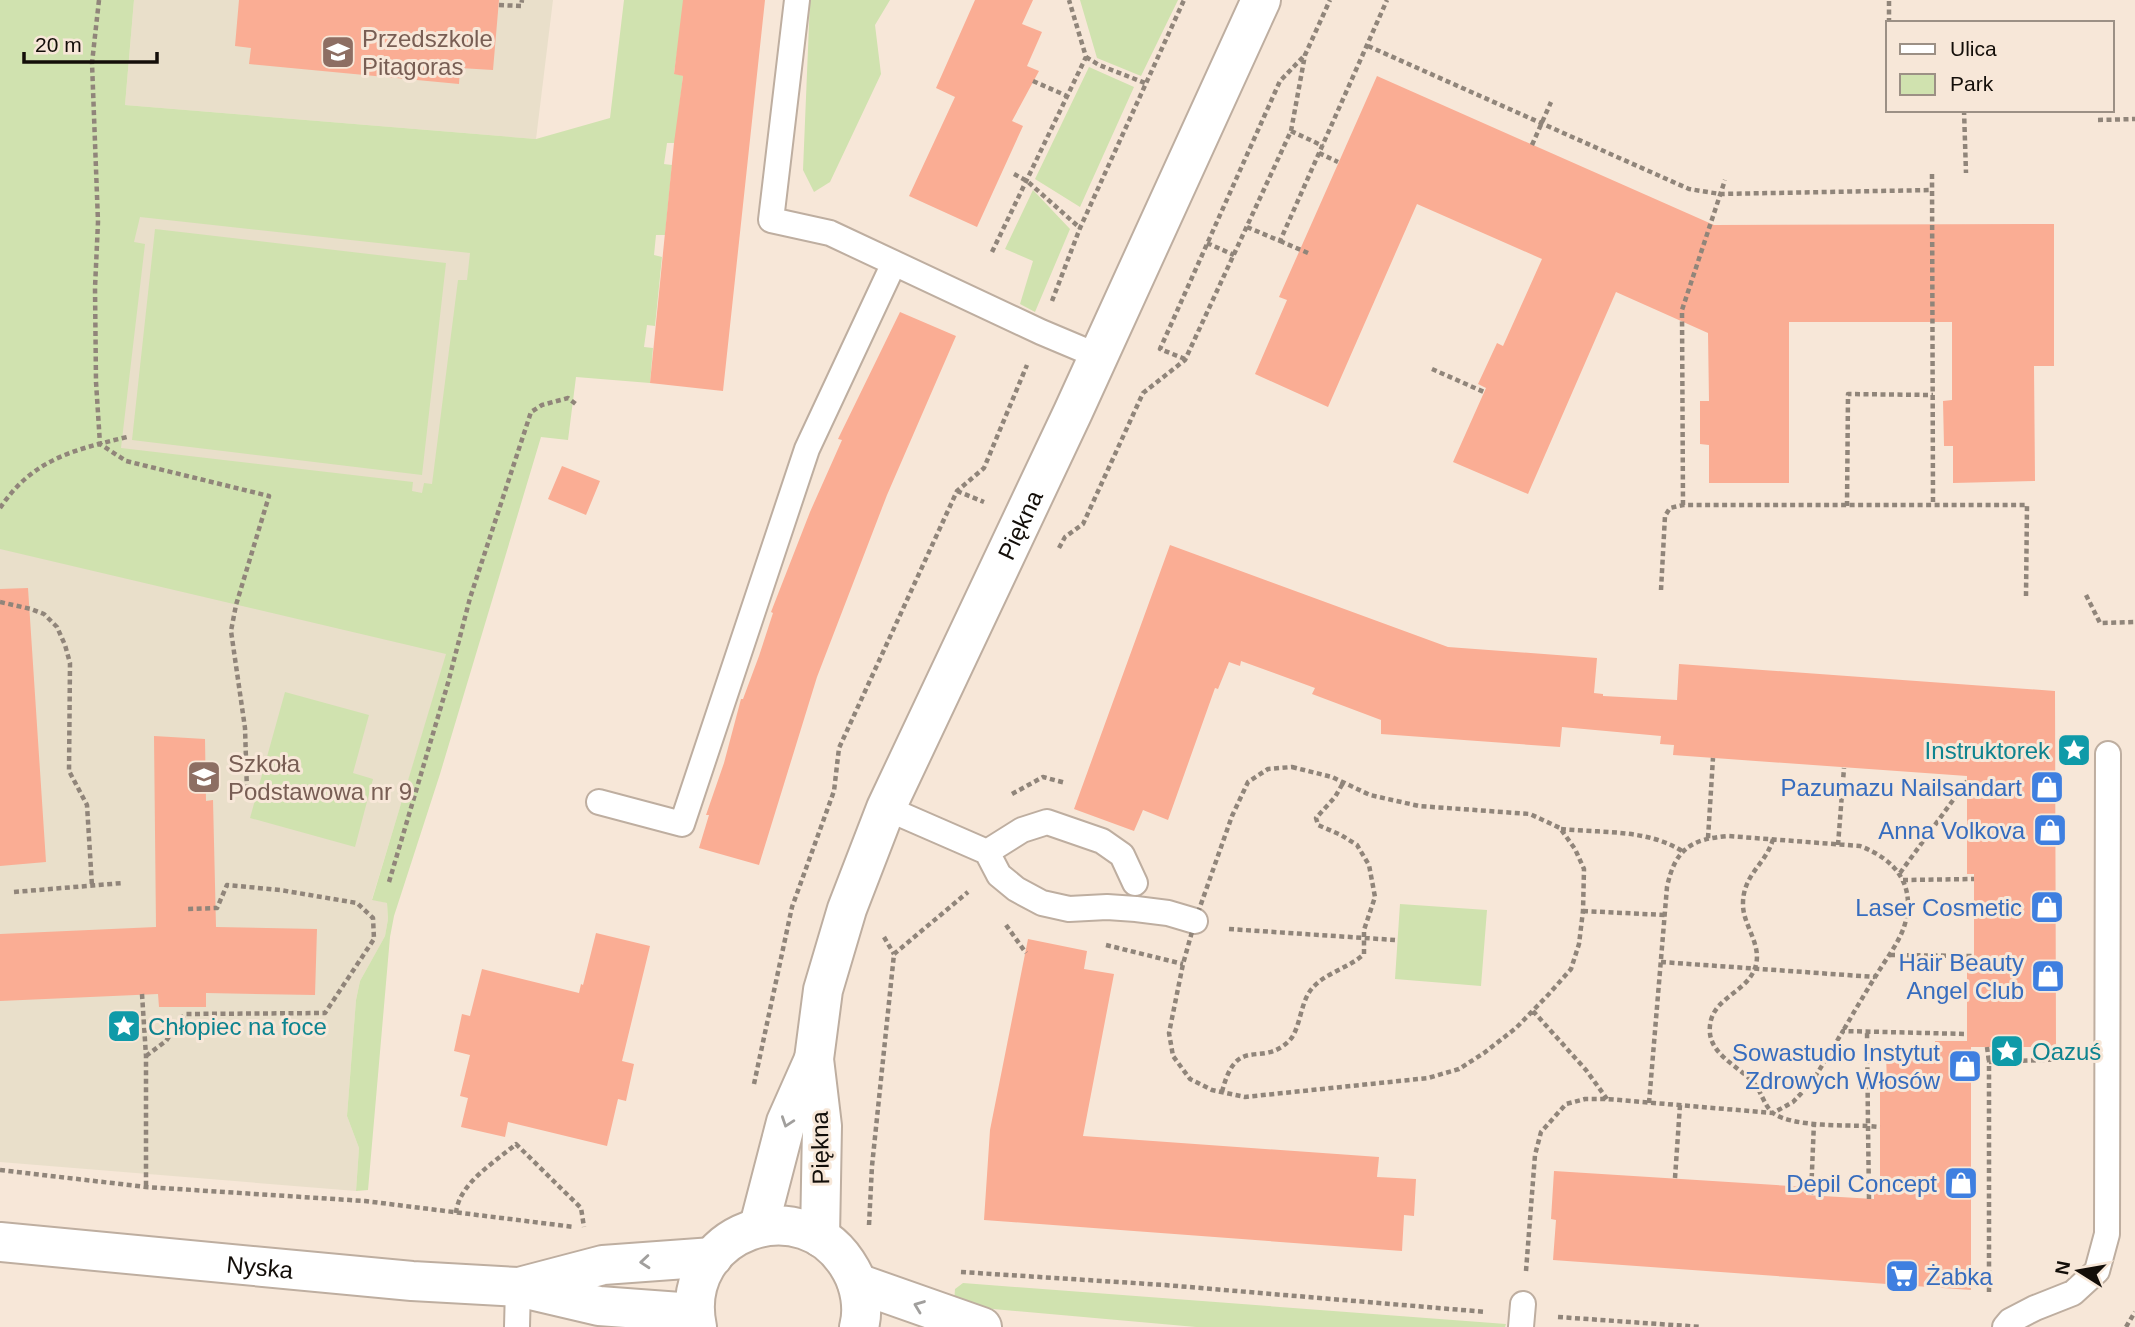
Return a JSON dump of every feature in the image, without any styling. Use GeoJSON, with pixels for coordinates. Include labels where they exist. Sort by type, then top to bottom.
{"type":"FeatureCollection","features":[{"type":"Feature","properties":{"kind":"street","name":"Piękna"},"geometry":{"type":"LineString","coordinates":[[820,1237],[822,1126],[814,1059],[823,990],[838,935],[886,808],[1261,0]]}},
{"type":"Feature","properties":{"kind":"street","name":"Piękna"},"geometry":{"type":"LineString","coordinates":[[759,1226],[786,1122],[814,1059]]}},
{"type":"Feature","properties":{"kind":"street"},"geometry":{"type":"LineString","coordinates":[[696,1320],[695,1292],[704,1269],[719,1249],[739,1234],[759,1226],[788,1225],[809,1231],[829,1242],[844,1258],[858,1283],[859,1327]]}},
{"type":"Feature","properties":{"kind":"street","name":"Nyska"},"geometry":{"type":"LineString","coordinates":[[0,1242],[412,1281],[518,1287],[599,1306],[696,1320]]}},
{"type":"Feature","properties":{"kind":"street","name":"Nyska"},"geometry":{"type":"LineString","coordinates":[[518,1287],[603,1265],[713,1257]]}},
{"type":"Feature","properties":{"kind":"street"},"geometry":{"type":"LineString","coordinates":[[858,1283],[982,1327]]}},
{"type":"Feature","properties":{"kind":"lane"},"geometry":{"type":"LineString","coordinates":[[797,0],[771,220],[830,233],[1098,356]]}},
{"type":"Feature","properties":{"kind":"lane"},"geometry":{"type":"LineString","coordinates":[[599,802],[682,824],[807,449],[894,262]]}},
{"type":"Feature","properties":{"kind":"lane"},"geometry":{"type":"LineString","coordinates":[[2005,1327],[2010,1321],[2035,1308],[2073,1293],[2097,1271],[2108,1234],[2108,754]]}},
{"type":"Feature","properties":{"kind":"lane"},"geometry":{"type":"LineString","coordinates":[[886,808],[986,852],[999,874],[1016,889],[1042,903],[1069,909],[1107,907],[1147,910],[1206,924]]}},
{"type":"Feature","properties":{"kind":"lane"},"geometry":{"type":"LineString","coordinates":[[986,852],[1022,830],[1046,822],[1102,841],[1122,855],[1135,883]]}},
{"type":"Feature","properties":{"kind":"lane"},"geometry":{"type":"LineString","coordinates":[[517,1327],[518,1287]]}},
{"type":"Feature","properties":{"kind":"path"},"geometry":{"type":"LineString","coordinates":[[99,0],[92,63],[97,222],[94,288],[100,443]]}},
{"type":"Feature","properties":{"kind":"path"},"geometry":{"type":"LineString","coordinates":[[499,5],[521,6],[522,0]]}},
{"type":"Feature","properties":{"kind":"path"},"geometry":{"type":"LineString","coordinates":[[1069,0],[1086,57],[1145,83]]}},
{"type":"Feature","properties":{"kind":"path"},"geometry":{"type":"LineString","coordinates":[[752,1095],[792,907],[834,791],[839,748],[957,491],[984,468],[1041,332],[1080,228],[1184,0]]}},
{"type":"Feature","properties":{"kind":"path"},"geometry":{"type":"LineString","coordinates":[[1117,449],[1143,393],[1185,359],[1291,131],[1305,54],[1331,0]]}},
{"type":"Feature","properties":{"kind":"path"},"geometry":{"type":"LineString","coordinates":[[1280,241],[1387,0]]}},
{"type":"Feature","properties":{"kind":"path"},"geometry":{"type":"LineString","coordinates":[[1889,0],[1889,21]]}},
{"type":"Feature","properties":{"kind":"path"},"geometry":{"type":"LineString","coordinates":[[1368,46],[1689,189],[1720,194],[1932,190]]}},
{"type":"Feature","properties":{"kind":"path"},"geometry":{"type":"LineString","coordinates":[[1185,359],[1160,349],[1280,82],[1305,54]]}},
{"type":"Feature","properties":{"kind":"path"},"geometry":{"type":"LineString","coordinates":[[992,252],[1086,57]]}},
{"type":"Feature","properties":{"kind":"path"},"geometry":{"type":"LineString","coordinates":[[1033,81],[1067,96]]}},
{"type":"Feature","properties":{"kind":"path"},"geometry":{"type":"LineString","coordinates":[[1532,145],[1551,102]]}},
{"type":"Feature","properties":{"kind":"path"},"geometry":{"type":"LineString","coordinates":[[1964,112],[1966,173]]}},
{"type":"Feature","properties":{"kind":"path"},"geometry":{"type":"LineString","coordinates":[[2098,120],[2135,119]]}},
{"type":"Feature","properties":{"kind":"path"},"geometry":{"type":"LineString","coordinates":[[1291,131],[1323,146]]}},
{"type":"Feature","properties":{"kind":"path"},"geometry":{"type":"LineString","coordinates":[[1319,153],[1338,162]]}},
{"type":"Feature","properties":{"kind":"path"},"geometry":{"type":"LineString","coordinates":[[1014,174],[1027,181],[1080,228]]}},
{"type":"Feature","properties":{"kind":"path"},"geometry":{"type":"LineString","coordinates":[[1932,174],[1933,505]]}},
{"type":"Feature","properties":{"kind":"path"},"geometry":{"type":"LineString","coordinates":[[1683,505],[1682,310],[1725,180]]}},
{"type":"Feature","properties":{"kind":"path"},"geometry":{"type":"LineString","coordinates":[[1247,227],[1308,253]]}},
{"type":"Feature","properties":{"kind":"path"},"geometry":{"type":"LineString","coordinates":[[1207,243],[1234,255]]}},
{"type":"Feature","properties":{"kind":"path"},"geometry":{"type":"LineString","coordinates":[[1432,369],[1484,392]]}},
{"type":"Feature","properties":{"kind":"path"},"geometry":{"type":"LineString","coordinates":[[1847,506],[1848,394],[1933,395]]}},
{"type":"Feature","properties":{"kind":"path"},"geometry":{"type":"LineString","coordinates":[[389,882],[449,683],[470,598],[531,412],[542,405],[568,398],[577,405]]}},
{"type":"Feature","properties":{"kind":"path"},"geometry":{"type":"LineString","coordinates":[[0,508],[33,471],[60,456],[127,437]]}},
{"type":"Feature","properties":{"kind":"path"},"geometry":{"type":"LineString","coordinates":[[100,443],[126,461],[269,496],[236,605],[231,631],[246,728],[247,792]]}},
{"type":"Feature","properties":{"kind":"path"},"geometry":{"type":"LineString","coordinates":[[957,491],[991,505]]}},
{"type":"Feature","properties":{"kind":"path"},"geometry":{"type":"LineString","coordinates":[[1661,590],[1665,516],[1670,508],[1683,505],[2027,505],[2026,596]]}},
{"type":"Feature","properties":{"kind":"path"},"geometry":{"type":"LineString","coordinates":[[2086,595],[2100,623],[2135,622]]}},
{"type":"Feature","properties":{"kind":"path"},"geometry":{"type":"LineString","coordinates":[[0,603],[44,614],[57,627],[65,645],[70,663],[69,771],[87,805],[92,886]]}},
{"type":"Feature","properties":{"kind":"path"},"geometry":{"type":"LineString","coordinates":[[1709,838],[1713,758]]}},
{"type":"Feature","properties":{"kind":"path"},"geometry":{"type":"LineString","coordinates":[[1560,828],[1575,849],[1584,869],[1579,944],[1571,968],[1533,1011],[1484,1053],[1459,1069],[1427,1078],[1245,1097],[1212,1090],[1190,1079],[1173,1056],[1169,1033],[1183,964],[1206,924],[1231,816],[1248,782],[1268,769],[1292,767],[1343,782],[1370,795],[1419,806],[1530,814],[1560,828],[1633,834],[1666,841],[1682,851]]}},
{"type":"Feature","properties":{"kind":"path"},"geometry":{"type":"LineString","coordinates":[[1838,845],[1844,768]]}},
{"type":"Feature","properties":{"kind":"path"},"geometry":{"type":"LineString","coordinates":[[1900,873],[1967,781]]}},
{"type":"Feature","properties":{"kind":"path"},"geometry":{"type":"LineString","coordinates":[[1222,1092],[1232,1063],[1287,1043],[1293,1037],[1303,1005],[1318,981],[1364,954],[1364,930],[1375,897],[1370,865],[1357,845],[1318,825],[1316,818],[1335,797],[1343,782]]}},
{"type":"Feature","properties":{"kind":"path"},"geometry":{"type":"LineString","coordinates":[[1649,1103],[1671,868],[1682,851],[1709,838],[1728,836],[1860,846],[1877,853],[1900,873],[1907,900],[1905,925],[1812,1082],[1793,1102],[1773,1113]]}},
{"type":"Feature","properties":{"kind":"path"},"geometry":{"type":"LineString","coordinates":[[1773,839],[1770,852],[1754,869],[1745,891],[1743,907],[1758,957],[1755,969],[1738,991],[1718,1007],[1710,1022],[1710,1037],[1721,1058],[1754,1082],[1773,1113]]}},
{"type":"Feature","properties":{"kind":"path"},"geometry":{"type":"LineString","coordinates":[[1903,880],[1974,879]]}},
{"type":"Feature","properties":{"kind":"path"},"geometry":{"type":"LineString","coordinates":[[14,892],[123,883]]}},
{"type":"Feature","properties":{"kind":"path"},"geometry":{"type":"LineString","coordinates":[[872,1234],[869,1225],[872,1166],[894,954],[977,884]]}},
{"type":"Feature","properties":{"kind":"path"},"geometry":{"type":"LineString","coordinates":[[146,1056],[166,1041],[185,1014],[325,1013],[374,939],[373,918],[357,903],[280,890],[227,885],[217,908],[187,909]]}},
{"type":"Feature","properties":{"kind":"path"},"geometry":{"type":"LineString","coordinates":[[1583,911],[1665,915]]}},
{"type":"Feature","properties":{"kind":"path"},"geometry":{"type":"LineString","coordinates":[[1206,924],[1395,940]]}},
{"type":"Feature","properties":{"kind":"path"},"geometry":{"type":"LineString","coordinates":[[1102,944],[1183,964]]}},
{"type":"Feature","properties":{"kind":"path"},"geometry":{"type":"LineString","coordinates":[[1889,955],[1974,956]]}},
{"type":"Feature","properties":{"kind":"path"},"geometry":{"type":"LineString","coordinates":[[1661,962],[1875,977]]}},
{"type":"Feature","properties":{"kind":"path"},"geometry":{"type":"LineString","coordinates":[[142,994],[146,1056],[146,1187]]}},
{"type":"Feature","properties":{"kind":"path"},"geometry":{"type":"LineString","coordinates":[[1533,1011],[1578,1061],[1607,1099]]}},
{"type":"Feature","properties":{"kind":"path"},"geometry":{"type":"LineString","coordinates":[[1843,1031],[1967,1034]]}},
{"type":"Feature","properties":{"kind":"path"},"geometry":{"type":"LineString","coordinates":[[1867,1031],[1870,1199]]}},
{"type":"Feature","properties":{"kind":"path"},"geometry":{"type":"LineString","coordinates":[[1987,1047],[1989,1294]]}},
{"type":"Feature","properties":{"kind":"path"},"geometry":{"type":"LineString","coordinates":[[1989,1062],[2107,1057]]}},
{"type":"Feature","properties":{"kind":"path"},"geometry":{"type":"LineString","coordinates":[[1522,1315],[1535,1154],[1541,1132],[1566,1104],[1585,1099],[1607,1099],[1773,1113],[1793,1120],[1880,1127]]}},
{"type":"Feature","properties":{"kind":"path"},"geometry":{"type":"LineString","coordinates":[[1675,1178],[1680,1105]]}},
{"type":"Feature","properties":{"kind":"path"},"geometry":{"type":"LineString","coordinates":[[1811,1195],[1814,1122]]}},
{"type":"Feature","properties":{"kind":"path"},"geometry":{"type":"LineString","coordinates":[[456,1213],[457,1198],[516,1144],[581,1208],[584,1228]]}},
{"type":"Feature","properties":{"kind":"path"},"geometry":{"type":"LineString","coordinates":[[0,1170],[146,1187],[365,1201],[595,1228]]}},
{"type":"Feature","properties":{"kind":"path"},"geometry":{"type":"LineString","coordinates":[[959,1272],[1165,1285],[1702,1327]]}},
{"type":"Feature","properties":{"kind":"path"},"geometry":{"type":"LineString","coordinates":[[2126,1327],[2135,1312]]}},
{"type":"Feature","properties":{"kind":"shaded area","name":"Przedszkole Pitagoras"},"geometry":{"type":"Polygon","coordinates":[[[134,0],[553,0],[536,139],[125,105],[134,0]]]}},
{"type":"Feature","properties":{"kind":"shaded area","name":"Szkoła Podstawowa nr 9"},"geometry":{"type":"Polygon","coordinates":[[[0,150],[580,218],[372,899],[387,903],[388,919],[385,936],[360,981],[356,1000],[347,1116],[359,1148],[356,1191],[0,1162],[0,150]]]}},
{"type":"Feature","properties":{"kind":"green space"},"geometry":{"type":"Polygon","coordinates":[[[0,0],[134,0],[125,105],[536,139],[610,118],[624,0],[692,0],[685,53],[677,53],[674,73],[683,76],[675,143],[667,143],[664,164],[672,165],[665,235],[656,235],[654,255],[662,257],[655,326],[647,325],[644,347],[653,348],[650,383],[576,377],[568,440],[541,437],[440,774],[394,916],[368,1190],[356,1191],[359,1148],[347,1116],[356,1000],[360,981],[385,936],[387,903],[372,900],[446,654],[0,549],[0,0]],[[140,217],[134,242],[145,244],[121,448],[413,482],[412,491],[422,493],[424,483],[432,484],[458,280],[467,280],[470,253],[140,217]]]}},
{"type":"Feature","properties":{"kind":"green space"},"geometry":{"type":"Polygon","coordinates":[[[810,0],[890,0],[875,25],[881,74],[830,182],[814,192],[803,170],[810,0]]]}},
{"type":"Feature","properties":{"kind":"green space"},"geometry":{"type":"Polygon","coordinates":[[[1080,0],[1178,0],[1141,76],[1097,58],[1080,0]]]}},
{"type":"Feature","properties":{"kind":"green space"},"geometry":{"type":"Polygon","coordinates":[[[1089,67],[1134,87],[1080,207],[1035,179],[1089,67]]]}},
{"type":"Feature","properties":{"kind":"green space"},"geometry":{"type":"Polygon","coordinates":[[[1033,190],[1070,229],[1035,312],[1020,304],[1033,261],[1005,249],[1033,190]]]}},
{"type":"Feature","properties":{"kind":"green space"},"geometry":{"type":"Polygon","coordinates":[[[155,229],[446,263],[422,475],[132,440],[155,229]]]}},
{"type":"Feature","properties":{"kind":"green space"},"geometry":{"type":"Polygon","coordinates":[[[285,692],[369,715],[353,773],[373,779],[355,847],[250,818],[285,692]]]}},
{"type":"Feature","properties":{"kind":"green space"},"geometry":{"type":"Polygon","coordinates":[[[1400,904],[1487,910],[1481,986],[1395,979],[1400,904]]]}},
{"type":"Feature","properties":{"kind":"green space"},"geometry":{"type":"Polygon","coordinates":[[[963,1283],[1506,1324],[1505,1327],[1196,1327],[993,1309],[954,1303],[955,1289],[963,1283]]]}},
{"type":"Feature","properties":{"kind":"building"},"geometry":{"type":"Polygon","coordinates":[[[239,0],[499,0],[493,70],[460,68],[459,84],[249,64],[251,48],[235,46],[239,0]]]}},
{"type":"Feature","properties":{"kind":"building"},"geometry":{"type":"Polygon","coordinates":[[[683,0],[765,0],[723,391],[650,383],[683,76],[674,74],[683,0]]]}},
{"type":"Feature","properties":{"kind":"building"},"geometry":{"type":"Polygon","coordinates":[[[975,0],[1033,0],[1022,24],[1042,32],[1027,66],[1039,71],[1012,121],[1023,126],[977,227],[909,196],[955,97],[936,88],[975,0]]]}},
{"type":"Feature","properties":{"kind":"building"},"geometry":{"type":"Polygon","coordinates":[[[1377,76],[1714,225],[2054,224],[2054,366],[2034,366],[2035,481],[1953,483],[1953,446],[1944,446],[1943,401],[1952,400],[1952,322],[1789,322],[1789,483],[1709,483],[1709,445],[1700,444],[1700,401],[1709,401],[1708,333],[1616,292],[1528,494],[1453,462],[1486,388],[1478,384],[1497,343],[1503,346],[1542,259],[1417,204],[1328,407],[1255,374],[1287,300],[1279,297],[1377,76]]]}},
{"type":"Feature","properties":{"kind":"building"},"geometry":{"type":"Polygon","coordinates":[[[900,312],[956,336],[887,495],[817,677],[759,865],[699,848],[709,815],[706,815],[724,763],[741,699],[759,656],[773,613],[771,612],[810,512],[842,440],[838,439],[900,312]]]}},
{"type":"Feature","properties":{"kind":"building"},"geometry":{"type":"Polygon","coordinates":[[[562,466],[600,481],[586,515],[548,499],[562,466]]]}},
{"type":"Feature","properties":{"kind":"building"},"geometry":{"type":"Polygon","coordinates":[[[1170,545],[1448,647],[1597,658],[1594,693],[1603,696],[1677,700],[1679,664],[2055,691],[2056,1047],[1971,1047],[1971,1290],[1553,1260],[1556,1220],[1551,1219],[1554,1171],[1806,1187],[1806,1195],[1874,1199],[1874,1193],[1880,1193],[1880,1084],[1887,1084],[1886,1055],[1935,1055],[1935,1041],[1967,1041],[1967,960],[1974,961],[1974,874],[1967,874],[1967,776],[1673,755],[1674,745],[1660,744],[1661,736],[1562,727],[1560,747],[1381,734],[1381,720],[1312,694],[1315,688],[1241,661],[1240,666],[1229,662],[1218,689],[1215,688],[1168,820],[1143,810],[1134,831],[1074,809],[1170,545]]]}},
{"type":"Feature","properties":{"kind":"building"},"geometry":{"type":"Polygon","coordinates":[[[28,588],[46,862],[0,866],[0,589],[28,588]]]}},
{"type":"Feature","properties":{"kind":"building"},"geometry":{"type":"Polygon","coordinates":[[[154,736],[205,739],[206,801],[213,800],[216,927],[317,929],[315,995],[206,993],[206,1007],[159,1007],[158,994],[0,1001],[0,934],[156,927],[154,736]]]}},
{"type":"Feature","properties":{"kind":"building"},"geometry":{"type":"Polygon","coordinates":[[[596,933],[650,946],[622,1061],[634,1064],[626,1101],[618,1099],[607,1146],[508,1122],[505,1137],[461,1127],[468,1098],[460,1096],[470,1055],[454,1051],[462,1014],[470,1016],[482,969],[579,993],[596,933]]]}},
{"type":"Feature","properties":{"kind":"building"},"geometry":{"type":"Polygon","coordinates":[[[1028,939],[1087,951],[1084,969],[1114,974],[1083,1136],[1379,1157],[1377,1177],[1416,1179],[1414,1216],[1404,1215],[1402,1251],[984,1220],[990,1130],[1028,939]]]}},
{"type":"Feature","properties":{"kind":"place","name":"Przedszkole Pitagoras"},"geometry":{"type":"Point","coordinates":[338,52]}},
{"type":"Feature","properties":{"kind":"place","name":"Instruktorek"},"geometry":{"type":"Point","coordinates":[2074,750]}},
{"type":"Feature","properties":{"kind":"place","name":"Szkoła Podstawowa nr 9"},"geometry":{"type":"Point","coordinates":[204,777]}},
{"type":"Feature","properties":{"kind":"place","name":"Pazumazu Nailsandart"},"geometry":{"type":"Point","coordinates":[2047,787]}},
{"type":"Feature","properties":{"kind":"place","name":"Anna Volkova"},"geometry":{"type":"Point","coordinates":[2050,830]}},
{"type":"Feature","properties":{"kind":"place","name":"Laser Cosmetic"},"geometry":{"type":"Point","coordinates":[2047,907]}},
{"type":"Feature","properties":{"kind":"place","name":"Hair Beauty Angel Club"},"geometry":{"type":"Point","coordinates":[2048,976]}},
{"type":"Feature","properties":{"kind":"place","name":"Chłopiec na foce"},"geometry":{"type":"Point","coordinates":[124,1026]}},
{"type":"Feature","properties":{"kind":"place","name":"Oazuś"},"geometry":{"type":"Point","coordinates":[2007,1051]}},
{"type":"Feature","properties":{"kind":"place","name":"Sowastudio Instytut Zdrowych Włosów"},"geometry":{"type":"Point","coordinates":[1965,1066]}},
{"type":"Feature","properties":{"kind":"place","name":"Depil Concept"},"geometry":{"type":"Point","coordinates":[1961,1183]}},
{"type":"Feature","properties":{"kind":"place","name":"Żabka"},"geometry":{"type":"Point","coordinates":[1902,1276]}}]}
